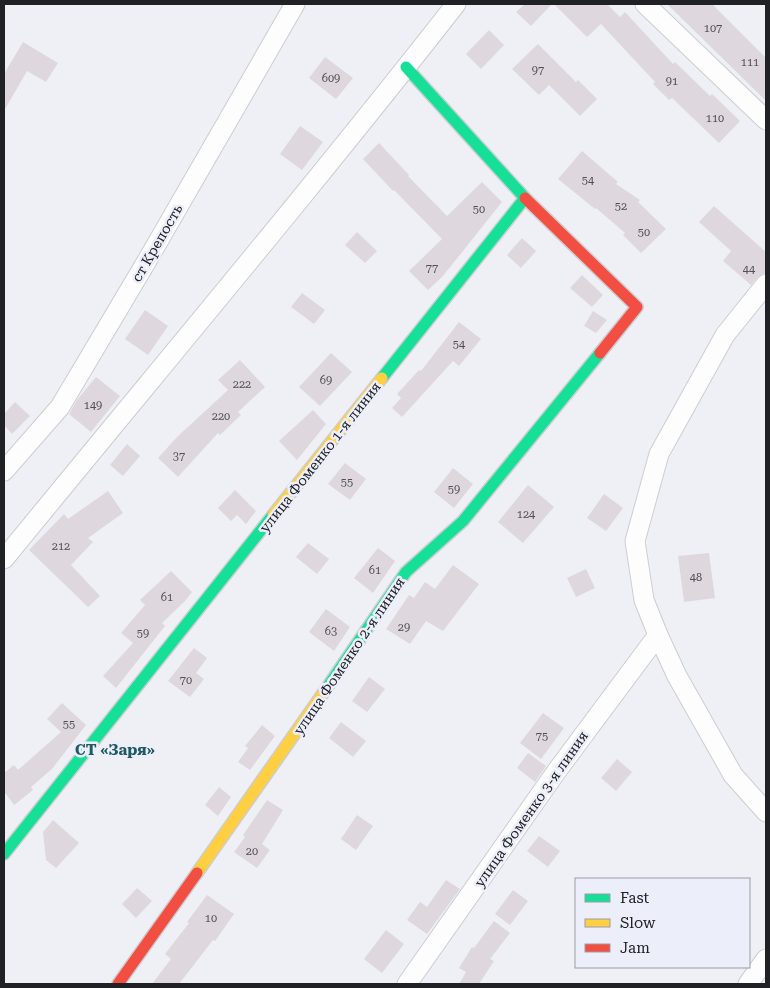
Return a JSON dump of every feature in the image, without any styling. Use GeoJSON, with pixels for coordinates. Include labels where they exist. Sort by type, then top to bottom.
{"type":"FeatureCollection","features":[{"type":"Feature","properties":{"kind":"street","name":"ст Крепость"},"geometry":{"type":"LineString","coordinates":[[4,472],[60,407],[295,4]]}},
{"type":"Feature","properties":{"kind":"street"},"geometry":{"type":"LineString","coordinates":[[4,559],[282,221],[456,4]]}},
{"type":"Feature","properties":{"kind":"street"},"geometry":{"type":"LineString","coordinates":[[645,4],[766,120]]}},
{"type":"Feature","properties":{"kind":"street"},"geometry":{"type":"LineString","coordinates":[[406,67],[525,198]]}},
{"type":"Feature","properties":{"kind":"street","name":"улица Фоменко 1-я линия"},"geometry":{"type":"LineString","coordinates":[[4,854],[525,198]]}},
{"type":"Feature","properties":{"kind":"street","name":"улица Фоменко 2-я линия"},"geometry":{"type":"LineString","coordinates":[[118,984],[315,706],[406,572],[463,521],[638,307],[525,198]]}},
{"type":"Feature","properties":{"kind":"street"},"geometry":{"type":"LineString","coordinates":[[766,284],[725,335],[660,454],[634,541],[644,600],[676,676],[733,775],[766,812]]}},
{"type":"Feature","properties":{"kind":"street","name":"улица Фоменко 3-я линия"},"geometry":{"type":"LineString","coordinates":[[407,984],[556,772],[658,635]]}},
{"type":"Feature","properties":{"kind":"street"},"geometry":{"type":"LineString","coordinates":[[748,984],[766,959]]}},
{"type":"Feature","properties":{"kind":"building"},"geometry":{"type":"Polygon","coordinates":[[[525,4],[552,4],[531,26],[516,12],[525,4]]]}},
{"type":"Feature","properties":{"kind":"building"},"geometry":{"type":"Polygon","coordinates":[[[554,4],[607,4],[620,17],[625,12],[673,64],[675,62],[710,96],[712,94],[740,121],[719,143],[672,98],[669,100],[653,84],[655,82],[601,24],[587,37],[554,4]]]}},
{"type":"Feature","properties":{"kind":"building"},"geometry":{"type":"Polygon","coordinates":[[[667,4],[712,4],[766,58],[766,101],[667,4]]]}},
{"type":"Feature","properties":{"kind":"building"},"geometry":{"type":"Polygon","coordinates":[[[489,30],[504,45],[481,69],[466,54],[489,30]]]}},
{"type":"Feature","properties":{"kind":"building"},"geometry":{"type":"Polygon","coordinates":[[[23,42],[58,63],[46,82],[27,71],[4,111],[4,74],[23,42]]]}},
{"type":"Feature","properties":{"kind":"building"},"geometry":{"type":"Polygon","coordinates":[[[538,44],[576,82],[578,80],[597,99],[580,116],[549,85],[539,95],[512,69],[538,44]]]}},
{"type":"Feature","properties":{"kind":"building"},"geometry":{"type":"Polygon","coordinates":[[[325,57],[353,78],[336,99],[309,78],[325,57]]]}},
{"type":"Feature","properties":{"kind":"building"},"geometry":{"type":"Polygon","coordinates":[[[300,126],[323,142],[302,170],[280,154],[300,126]]]}},
{"type":"Feature","properties":{"kind":"building"},"geometry":{"type":"Polygon","coordinates":[[[379,143],[447,216],[482,182],[502,202],[443,276],[428,290],[409,271],[442,239],[363,159],[379,143]]]}},
{"type":"Feature","properties":{"kind":"building"},"geometry":{"type":"Polygon","coordinates":[[[582,151],[618,182],[616,184],[640,200],[638,202],[666,229],[641,253],[623,235],[625,233],[558,179],[582,151]]]}},
{"type":"Feature","properties":{"kind":"building"},"geometry":{"type":"Polygon","coordinates":[[[714,206],[766,252],[766,273],[758,277],[751,285],[723,261],[731,251],[699,222],[714,206]]]}},
{"type":"Feature","properties":{"kind":"building"},"geometry":{"type":"Polygon","coordinates":[[[357,232],[377,251],[365,263],[345,245],[357,232]]]}},
{"type":"Feature","properties":{"kind":"building"},"geometry":{"type":"Polygon","coordinates":[[[522,238],[536,251],[521,268],[507,255],[522,238]]]}},
{"type":"Feature","properties":{"kind":"building"},"geometry":{"type":"Polygon","coordinates":[[[582,275],[603,295],[592,307],[570,288],[582,275]]]}},
{"type":"Feature","properties":{"kind":"building"},"geometry":{"type":"Polygon","coordinates":[[[302,293],[325,310],[314,324],[291,307],[302,293]]]}},
{"type":"Feature","properties":{"kind":"building"},"geometry":{"type":"Polygon","coordinates":[[[145,310],[168,326],[148,355],[125,339],[145,310]]]}},
{"type":"Feature","properties":{"kind":"building"},"geometry":{"type":"Polygon","coordinates":[[[593,311],[607,320],[596,333],[584,326],[593,311]]]}},
{"type":"Feature","properties":{"kind":"building"},"geometry":{"type":"Polygon","coordinates":[[[459,322],[481,339],[459,366],[453,361],[402,417],[392,408],[401,398],[397,394],[419,370],[421,371],[459,322]]]}},
{"type":"Feature","properties":{"kind":"building"},"geometry":{"type":"Polygon","coordinates":[[[331,353],[352,372],[320,406],[299,387],[331,353]]]}},
{"type":"Feature","properties":{"kind":"building"},"geometry":{"type":"Polygon","coordinates":[[[240,360],[265,387],[238,412],[241,415],[220,435],[218,433],[178,477],[158,458],[178,436],[228,390],[218,380],[240,360]]]}},
{"type":"Feature","properties":{"kind":"building"},"geometry":{"type":"Polygon","coordinates":[[[96,377],[120,396],[91,432],[69,414],[77,400],[96,377]]]}},
{"type":"Feature","properties":{"kind":"building"},"geometry":{"type":"Polygon","coordinates":[[[15,402],[30,416],[12,434],[4,425],[4,414],[15,402]]]}},
{"type":"Feature","properties":{"kind":"building"},"geometry":{"type":"Polygon","coordinates":[[[313,410],[326,424],[297,460],[279,441],[313,410]]]}},
{"type":"Feature","properties":{"kind":"building"},"geometry":{"type":"Polygon","coordinates":[[[127,444],[140,456],[123,476],[110,465],[127,444]]]}},
{"type":"Feature","properties":{"kind":"building"},"geometry":{"type":"Polygon","coordinates":[[[345,463],[366,479],[350,500],[328,484],[345,463]]]}},
{"type":"Feature","properties":{"kind":"building"},"geometry":{"type":"Polygon","coordinates":[[[453,468],[473,484],[454,508],[434,492],[453,468]]]}},
{"type":"Feature","properties":{"kind":"building"},"geometry":{"type":"Polygon","coordinates":[[[528,485],[554,507],[523,543],[498,522],[528,485]]]}},
{"type":"Feature","properties":{"kind":"building"},"geometry":{"type":"Polygon","coordinates":[[[235,490],[256,511],[246,524],[237,515],[231,521],[218,508],[235,490]]]}},
{"type":"Feature","properties":{"kind":"building"},"geometry":{"type":"Polygon","coordinates":[[[108,491],[123,513],[88,538],[93,542],[71,565],[100,596],[88,607],[29,550],[64,514],[68,519],[108,491]]]}},
{"type":"Feature","properties":{"kind":"building"},"geometry":{"type":"Polygon","coordinates":[[[604,494],[623,508],[606,531],[587,518],[604,494]]]}},
{"type":"Feature","properties":{"kind":"building"},"geometry":{"type":"Polygon","coordinates":[[[308,543],[329,559],[317,574],[296,557],[308,543]]]}},
{"type":"Feature","properties":{"kind":"building"},"geometry":{"type":"Polygon","coordinates":[[[378,548],[395,561],[373,593],[354,578],[378,548]]]}},
{"type":"Feature","properties":{"kind":"building"},"geometry":{"type":"Polygon","coordinates":[[[709,553],[715,598],[684,602],[678,556],[709,553]]]}},
{"type":"Feature","properties":{"kind":"building"},"geometry":{"type":"Polygon","coordinates":[[[453,565],[479,584],[443,631],[426,621],[410,644],[386,629],[409,595],[414,598],[425,582],[435,589],[453,565]]]}},
{"type":"Feature","properties":{"kind":"building"},"geometry":{"type":"Polygon","coordinates":[[[586,569],[595,588],[576,597],[567,578],[586,569]]]}},
{"type":"Feature","properties":{"kind":"building"},"geometry":{"type":"Polygon","coordinates":[[[171,571],[192,592],[162,623],[165,626],[116,688],[103,676],[133,643],[121,633],[145,605],[140,600],[171,571]]]}},
{"type":"Feature","properties":{"kind":"building"},"geometry":{"type":"Polygon","coordinates":[[[326,609],[350,627],[334,651],[309,632],[326,609]]]}},
{"type":"Feature","properties":{"kind":"building"},"geometry":{"type":"Polygon","coordinates":[[[194,648],[207,658],[196,673],[204,679],[190,697],[168,681],[194,648]]]}},
{"type":"Feature","properties":{"kind":"building"},"geometry":{"type":"Polygon","coordinates":[[[369,677],[385,689],[367,712],[352,701],[369,677]]]}},
{"type":"Feature","properties":{"kind":"building"},"geometry":{"type":"Polygon","coordinates":[[[62,703],[86,725],[52,769],[31,787],[33,790],[14,805],[4,791],[4,773],[14,765],[18,770],[61,732],[47,719],[62,703]]]}},
{"type":"Feature","properties":{"kind":"building"},"geometry":{"type":"Polygon","coordinates":[[[543,713],[564,728],[541,759],[520,743],[543,713]]]}},
{"type":"Feature","properties":{"kind":"building"},"geometry":{"type":"Polygon","coordinates":[[[341,722],[366,741],[353,757],[329,738],[341,722]]]}},
{"type":"Feature","properties":{"kind":"building"},"geometry":{"type":"Polygon","coordinates":[[[262,725],[275,736],[250,770],[238,762],[248,748],[245,746],[262,725]]]}},
{"type":"Feature","properties":{"kind":"building"},"geometry":{"type":"Polygon","coordinates":[[[528,753],[546,766],[535,782],[517,768],[528,753]]]}},
{"type":"Feature","properties":{"kind":"building"},"geometry":{"type":"Polygon","coordinates":[[[617,759],[632,772],[616,791],[601,778],[617,759]]]}},
{"type":"Feature","properties":{"kind":"building"},"geometry":{"type":"Polygon","coordinates":[[[219,787],[231,797],[218,816],[205,805],[219,787]]]}},
{"type":"Feature","properties":{"kind":"building"},"geometry":{"type":"Polygon","coordinates":[[[267,800],[283,810],[262,844],[270,850],[257,868],[234,852],[245,837],[243,835],[267,800]]]}},
{"type":"Feature","properties":{"kind":"building"},"geometry":{"type":"Polygon","coordinates":[[[357,815],[373,826],[356,850],[341,839],[357,815]]]}},
{"type":"Feature","properties":{"kind":"building"},"geometry":{"type":"Polygon","coordinates":[[[53,820],[79,843],[56,868],[46,860],[43,832],[53,820]]]}},
{"type":"Feature","properties":{"kind":"building"},"geometry":{"type":"Polygon","coordinates":[[[539,836],[560,851],[548,867],[527,851],[539,836]]]}},
{"type":"Feature","properties":{"kind":"building"},"geometry":{"type":"Polygon","coordinates":[[[446,880],[460,889],[427,934],[407,920],[420,902],[427,907],[446,880]]]}},
{"type":"Feature","properties":{"kind":"building"},"geometry":{"type":"Polygon","coordinates":[[[137,888],[152,901],[136,918],[122,904],[137,888]]]}},
{"type":"Feature","properties":{"kind":"building"},"geometry":{"type":"Polygon","coordinates":[[[513,890],[528,901],[510,925],[495,914],[513,890]]]}},
{"type":"Feature","properties":{"kind":"building"},"geometry":{"type":"Polygon","coordinates":[[[207,895],[234,914],[215,941],[213,940],[179,984],[152,984],[171,959],[165,954],[189,923],[187,922],[207,895]]]}},
{"type":"Feature","properties":{"kind":"building"},"geometry":{"type":"Polygon","coordinates":[[[494,921],[510,933],[490,959],[494,961],[479,984],[459,984],[466,972],[459,968],[472,947],[474,948],[494,921]]]}},
{"type":"Feature","properties":{"kind":"building"},"geometry":{"type":"Polygon","coordinates":[[[386,930],[404,944],[382,973],[364,959],[386,930]]]}},
{"type":"Feature","properties":{"kind":"traffic: fast"},"geometry":{"type":"LineString","coordinates":[[382,378],[525,198],[406,67]]}},
{"type":"Feature","properties":{"kind":"traffic: fast"},"geometry":{"type":"LineString","coordinates":[[324,692],[406,572],[463,521],[600,353]]}},
{"type":"Feature","properties":{"kind":"traffic: fast"},"geometry":{"type":"LineString","coordinates":[[4,854],[273,515]]}},
{"type":"Feature","properties":{"kind":"traffic: slow"},"geometry":{"type":"LineString","coordinates":[[273,515],[382,378]]}},
{"type":"Feature","properties":{"kind":"traffic: slow"},"geometry":{"type":"LineString","coordinates":[[197,873],[324,692]]}},
{"type":"Feature","properties":{"kind":"traffic: jam"},"geometry":{"type":"LineString","coordinates":[[525,198],[637,307],[600,353]]}},
{"type":"Feature","properties":{"kind":"traffic: jam"},"geometry":{"type":"LineString","coordinates":[[118,984],[197,873]]}},
{"type":"Feature","properties":{"kind":"district","name":"СТ «Заря»"},"geometry":{"type":"Point","coordinates":[115,750]}}]}
